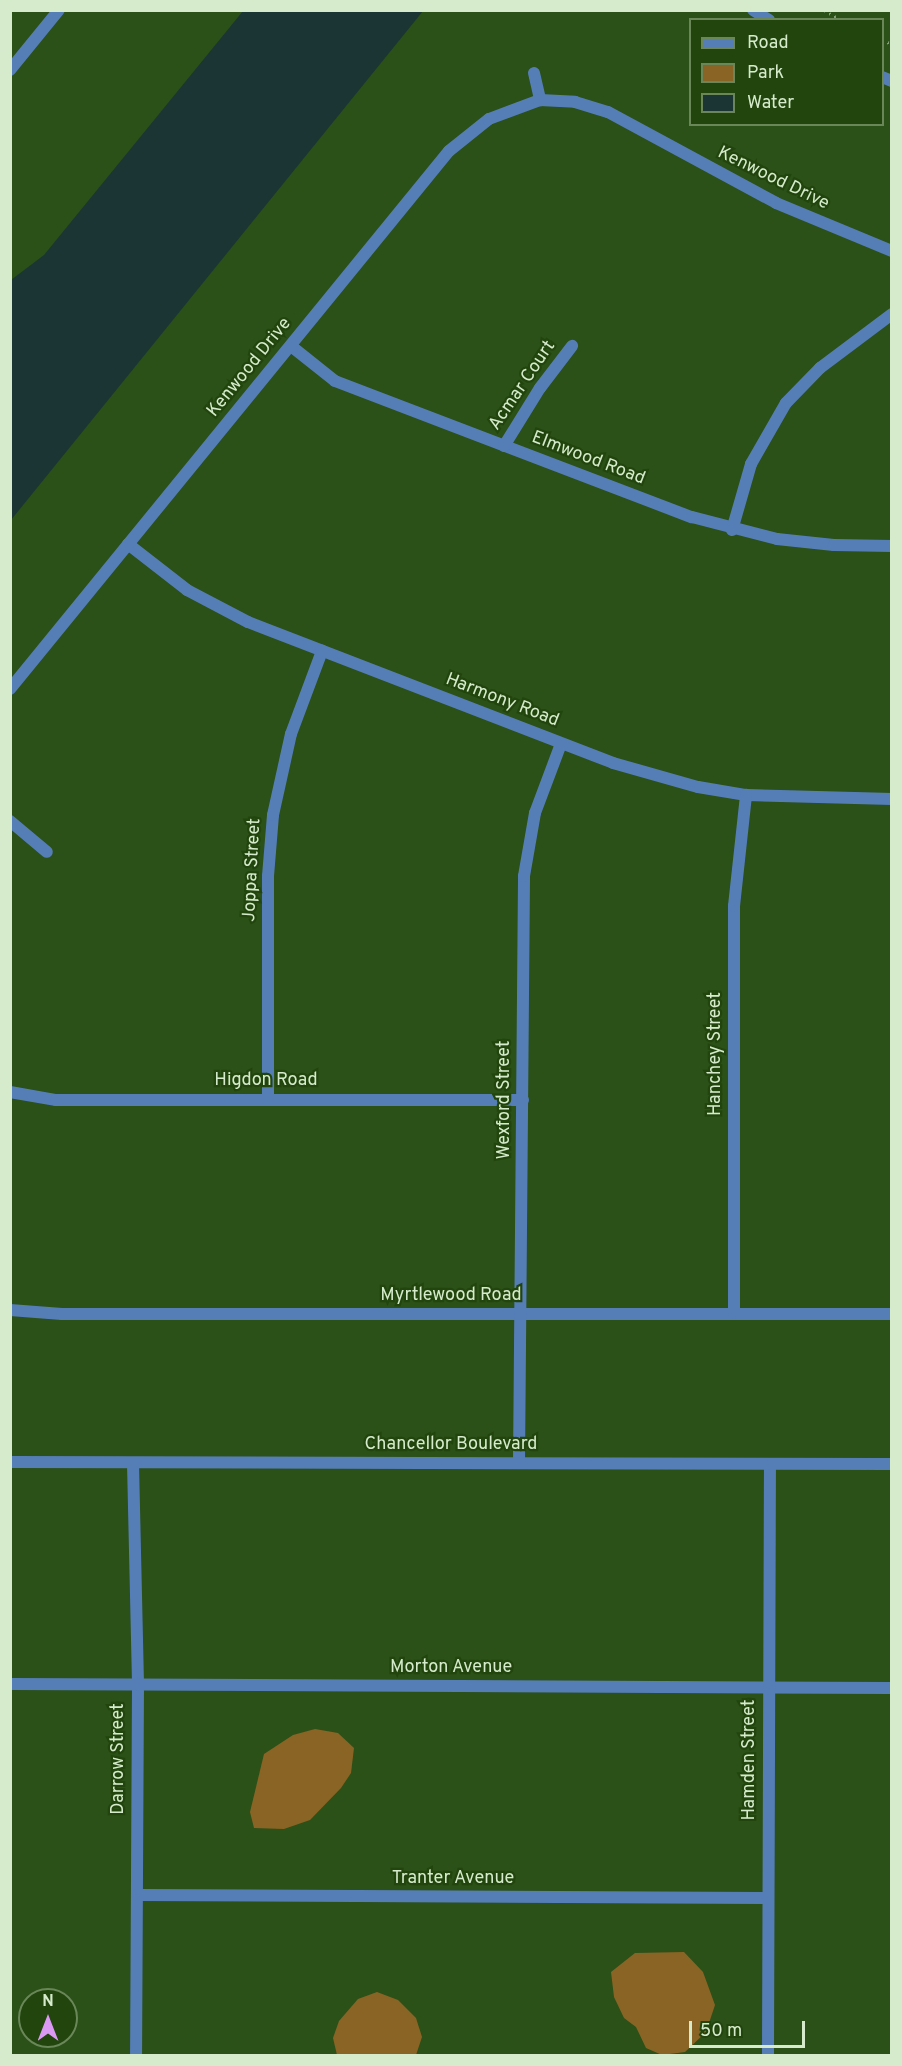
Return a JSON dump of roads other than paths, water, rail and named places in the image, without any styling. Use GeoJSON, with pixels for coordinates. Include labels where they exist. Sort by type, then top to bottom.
{"type":"FeatureCollection","features":[{"type":"Feature","properties":{"kind":"street"},"geometry":{"type":"LineString","coordinates":[[10,70],[59,10]]}},
{"type":"Feature","properties":{"kind":"street"},"geometry":{"type":"LineString","coordinates":[[753,10],[766,18]]}},
{"type":"Feature","properties":{"kind":"street"},"geometry":{"type":"LineString","coordinates":[[534,73],[540,100]]}},
{"type":"Feature","properties":{"kind":"street","name":"Kenwood Drive"},"geometry":{"type":"LineString","coordinates":[[10,688],[460,140],[489,119],[540,100],[575,102],[608,112],[776,202],[891,251]]}},
{"type":"Feature","properties":{"kind":"street"},"geometry":{"type":"LineString","coordinates":[[732,530],[754,456],[786,403],[820,368],[891,314]]}},
{"type":"Feature","properties":{"kind":"street","name":"Elmwood Road"},"geometry":{"type":"LineString","coordinates":[[291,346],[335,381],[732,530],[834,545],[891,546]]}},
{"type":"Feature","properties":{"kind":"street","name":"Acmar Court"},"geometry":{"type":"LineString","coordinates":[[504,446],[540,388],[572,346]]}},
{"type":"Feature","properties":{"kind":"street","name":"Harmony Road"},"geometry":{"type":"LineString","coordinates":[[128,544],[210,603],[322,651],[561,744],[661,778],[746,795],[891,799]]}},
{"type":"Feature","properties":{"kind":"street","name":"Joppa Street"},"geometry":{"type":"LineString","coordinates":[[268,1098],[268,876],[273,814],[291,734],[322,651]]}},
{"type":"Feature","properties":{"kind":"street","name":"Wexford Street"},"geometry":{"type":"LineString","coordinates":[[519,1463],[526,854],[561,744]]}},
{"type":"Feature","properties":{"kind":"street","name":"Hanchey Street"},"geometry":{"type":"LineString","coordinates":[[734,1313],[734,906],[746,795]]}},
{"type":"Feature","properties":{"kind":"street"},"geometry":{"type":"LineString","coordinates":[[10,821],[47,852]]}},
{"type":"Feature","properties":{"kind":"street","name":"Higdon Road"},"geometry":{"type":"LineString","coordinates":[[10,1092],[56,1100],[268,1098],[523,1100]]}},
{"type":"Feature","properties":{"kind":"street","name":"Myrtlewood Road"},"geometry":{"type":"LineString","coordinates":[[10,1310],[62,1314],[891,1314]]}},
{"type":"Feature","properties":{"kind":"street","name":"Chancellor Boulevard"},"geometry":{"type":"LineString","coordinates":[[10,1462],[891,1464]]}},
{"type":"Feature","properties":{"kind":"street","name":"Darrow Street"},"geometry":{"type":"LineString","coordinates":[[134,1463],[138,1685],[136,2055]]}},
{"type":"Feature","properties":{"kind":"street","name":"Hamden Street"},"geometry":{"type":"LineString","coordinates":[[768,2055],[770,1464]]}},
{"type":"Feature","properties":{"kind":"street","name":"Morton Avenue"},"geometry":{"type":"LineString","coordinates":[[10,1684],[891,1688]]}},
{"type":"Feature","properties":{"kind":"street","name":"Tranter Avenue"},"geometry":{"type":"LineString","coordinates":[[137,1896],[768,1898]]}},
{"type":"Feature","properties":{"kind":"water"},"geometry":{"type":"Polygon","coordinates":[[[243,11],[423,11],[11,520],[11,280],[44,255],[243,11]]]}}]}
